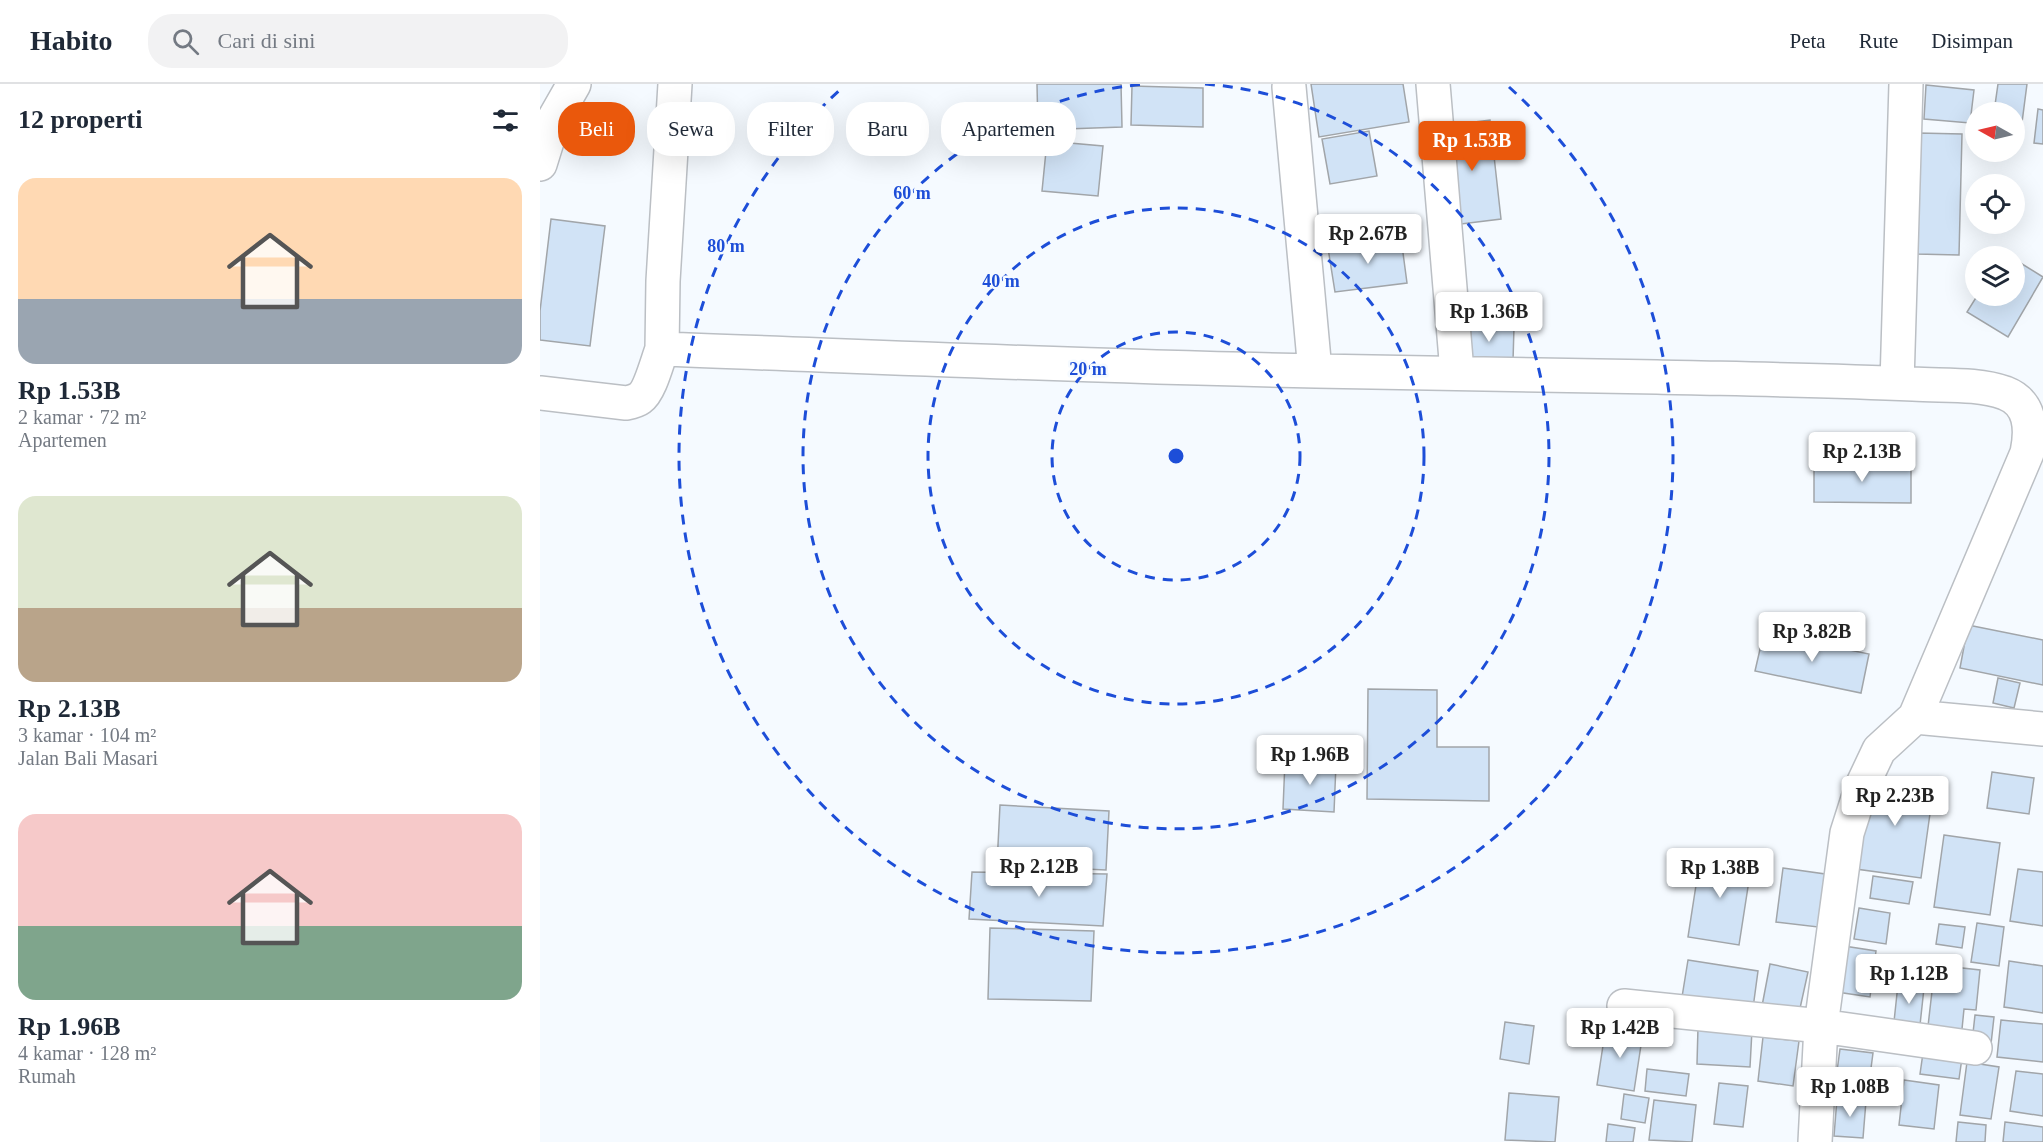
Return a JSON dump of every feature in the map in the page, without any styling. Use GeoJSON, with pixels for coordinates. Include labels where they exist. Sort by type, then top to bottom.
{"type":"FeatureCollection","features":[{"type":"Feature","properties":{"kind":"street"},"geometry":{"type":"LineString","coordinates":[[540,164],[554,119],[574,84]]}},
{"type":"Feature","properties":{"kind":"street"},"geometry":{"type":"LineString","coordinates":[[540,393],[626,403],[636,400],[646,391],[662,349],[663,280],[675,84]]}},
{"type":"Feature","properties":{"kind":"street"},"geometry":{"type":"LineString","coordinates":[[1433,84],[1457,372]]}},
{"type":"Feature","properties":{"kind":"street"},"geometry":{"type":"LineString","coordinates":[[1897,383],[1906,84]]}},
{"type":"Feature","properties":{"kind":"street"},"geometry":{"type":"LineString","coordinates":[[1289,87],[1315,371]]}},
{"type":"Feature","properties":{"kind":"street"},"geometry":{"type":"LineString","coordinates":[[662,349],[1315,371],[1457,372],[1897,383],[1989,388],[2009,394],[2025,409],[2030,430],[2027,453],[1915,717],[1880,750],[1862,786],[1847,833],[1821,1026],[1815,1142]]}},
{"type":"Feature","properties":{"kind":"street"},"geometry":{"type":"LineString","coordinates":[[1915,717],[2043,729]]}},
{"type":"Feature","properties":{"kind":"street"},"geometry":{"type":"LineString","coordinates":[[1624,1006],[1821,1026],[1975,1048]]}},
{"type":"Feature","properties":{"kind":"building"},"geometry":{"type":"Polygon","coordinates":[[[1037,84],[1121,84],[1122,127],[1076,129],[1076,102],[1037,102],[1037,84]]]}},
{"type":"Feature","properties":{"kind":"building"},"geometry":{"type":"Polygon","coordinates":[[[1311,84],[1403,84],[1409,122],[1319,137],[1311,84]]]}},
{"type":"Feature","properties":{"kind":"building"},"geometry":{"type":"Polygon","coordinates":[[[1998,84],[2027,84],[2025,102],[1995,102],[1998,84]]]}},
{"type":"Feature","properties":{"kind":"building"},"geometry":{"type":"Polygon","coordinates":[[[1926,85],[1974,90],[1973,102],[1965,102],[1965,123],[1924,119],[1926,85]]]}},
{"type":"Feature","properties":{"kind":"building"},"geometry":{"type":"Polygon","coordinates":[[[1132,86],[1203,88],[1203,127],[1131,125],[1132,86]]]}},
{"type":"Feature","properties":{"kind":"building"},"geometry":{"type":"Polygon","coordinates":[[[2038,109],[2043,110],[2043,144],[2034,143],[2038,109]]]}},
{"type":"Feature","properties":{"kind":"building"},"geometry":{"type":"Polygon","coordinates":[[[1490,120],[1501,219],[1453,225],[1442,126],[1490,120]]]}},
{"type":"Feature","properties":{"kind":"building"},"geometry":{"type":"Polygon","coordinates":[[[1369,131],[1377,176],[1330,184],[1322,139],[1369,131]]]}},
{"type":"Feature","properties":{"kind":"building"},"geometry":{"type":"Polygon","coordinates":[[[1918,133],[1962,134],[1959,255],[1916,254],[1918,133]]]}},
{"type":"Feature","properties":{"kind":"building"},"geometry":{"type":"Polygon","coordinates":[[[1076,144],[1103,146],[1098,196],[1042,191],[1046,156],[1076,156],[1076,144]]]}},
{"type":"Feature","properties":{"kind":"building"},"geometry":{"type":"Polygon","coordinates":[[[551,219],[605,226],[590,346],[540,340],[540,311],[551,219]]]}},
{"type":"Feature","properties":{"kind":"building"},"geometry":{"type":"Polygon","coordinates":[[[1401,238],[1407,283],[1335,292],[1328,248],[1401,238]]]}},
{"type":"Feature","properties":{"kind":"building"},"geometry":{"type":"Polygon","coordinates":[[[2025,266],[2043,277],[2008,337],[1967,312],[1971,306],[2025,306],[2025,266]]]}},
{"type":"Feature","properties":{"kind":"building"},"geometry":{"type":"Polygon","coordinates":[[[1465,325],[1514,327],[1513,361],[1463,359],[1465,325]]]}},
{"type":"Feature","properties":{"kind":"building"},"geometry":{"type":"Polygon","coordinates":[[[1814,462],[1911,464],[1911,503],[1814,502],[1814,462]]]}},
{"type":"Feature","properties":{"kind":"building"},"geometry":{"type":"Polygon","coordinates":[[[1968,625],[2043,640],[2043,685],[1960,668],[1968,625]]]}},
{"type":"Feature","properties":{"kind":"building"},"geometry":{"type":"Polygon","coordinates":[[[1764,632],[1869,654],[1861,693],[1755,671],[1764,632]]]}},
{"type":"Feature","properties":{"kind":"building"},"geometry":{"type":"Polygon","coordinates":[[[1998,678],[2020,683],[2014,708],[1993,703],[1998,678]]]}},
{"type":"Feature","properties":{"kind":"building"},"geometry":{"type":"Polygon","coordinates":[[[1368,689],[1437,690],[1437,747],[1489,747],[1489,801],[1367,799],[1368,689]]]}},
{"type":"Feature","properties":{"kind":"building"},"geometry":{"type":"Polygon","coordinates":[[[1285,761],[1336,764],[1334,812],[1283,809],[1285,761]]]}},
{"type":"Feature","properties":{"kind":"building"},"geometry":{"type":"Polygon","coordinates":[[[1992,772],[2034,778],[2029,814],[1987,808],[1992,772]]]}},
{"type":"Feature","properties":{"kind":"building"},"geometry":{"type":"Polygon","coordinates":[[[1869,777],[1934,785],[1921,878],[1856,869],[1869,777]]]}},
{"type":"Feature","properties":{"kind":"building"},"geometry":{"type":"Polygon","coordinates":[[[1000,805],[1109,811],[1106,870],[997,865],[1000,805]]]}},
{"type":"Feature","properties":{"kind":"building"},"geometry":{"type":"Polygon","coordinates":[[[1944,835],[2000,843],[1990,915],[1934,907],[1944,835]]]}},
{"type":"Feature","properties":{"kind":"building"},"geometry":{"type":"Polygon","coordinates":[[[1701,853],[1752,861],[1739,945],[1688,937],[1701,853]]]}},
{"type":"Feature","properties":{"kind":"building"},"geometry":{"type":"Polygon","coordinates":[[[1783,868],[1825,874],[1818,927],[1776,922],[1783,868]]]}},
{"type":"Feature","properties":{"kind":"building"},"geometry":{"type":"Polygon","coordinates":[[[2018,869],[2043,872],[2043,926],[2010,921],[2018,869]]]}},
{"type":"Feature","properties":{"kind":"building"},"geometry":{"type":"Polygon","coordinates":[[[972,872],[1107,874],[1103,926],[969,919],[972,872]]]}},
{"type":"Feature","properties":{"kind":"building"},"geometry":{"type":"Polygon","coordinates":[[[1873,876],[1913,882],[1909,904],[1870,898],[1873,876]]]}},
{"type":"Feature","properties":{"kind":"building"},"geometry":{"type":"Polygon","coordinates":[[[1859,908],[1890,913],[1886,944],[1854,939],[1859,908]]]}},
{"type":"Feature","properties":{"kind":"building"},"geometry":{"type":"Polygon","coordinates":[[[1977,923],[2004,927],[1999,966],[1971,962],[1977,923]]]}},
{"type":"Feature","properties":{"kind":"building"},"geometry":{"type":"Polygon","coordinates":[[[1939,924],[1965,927],[1962,948],[1936,944],[1939,924]]]}},
{"type":"Feature","properties":{"kind":"building"},"geometry":{"type":"Polygon","coordinates":[[[990,928],[1094,931],[1091,1001],[988,999],[990,928]]]}},
{"type":"Feature","properties":{"kind":"building"},"geometry":{"type":"Polygon","coordinates":[[[1844,946],[1876,951],[1870,997],[1837,992],[1844,946]]]}},
{"type":"Feature","properties":{"kind":"building"},"geometry":{"type":"Polygon","coordinates":[[[1688,960],[1758,971],[1753,1008],[1682,997],[1688,960]]]}},
{"type":"Feature","properties":{"kind":"building"},"geometry":{"type":"Polygon","coordinates":[[[2009,961],[2043,966],[2043,1013],[2004,1007],[2009,961]]]}},
{"type":"Feature","properties":{"kind":"building"},"geometry":{"type":"Polygon","coordinates":[[[1770,964],[1808,972],[1799,1013],[1762,1006],[1770,964]]]}},
{"type":"Feature","properties":{"kind":"building"},"geometry":{"type":"Polygon","coordinates":[[[1935,965],[1980,970],[1976,1010],[1964,1009],[1961,1039],[1927,1035],[1935,965]]]}},
{"type":"Feature","properties":{"kind":"building"},"geometry":{"type":"Polygon","coordinates":[[[1899,975],[1925,979],[1919,1034],[1893,1031],[1899,975]]]}},
{"type":"Feature","properties":{"kind":"building"},"geometry":{"type":"Polygon","coordinates":[[[1975,1015],[1994,1017],[1991,1044],[1972,1042],[1975,1015]]]}},
{"type":"Feature","properties":{"kind":"building"},"geometry":{"type":"Polygon","coordinates":[[[2001,1020],[2043,1024],[2043,1062],[1997,1057],[2001,1020]]]}},
{"type":"Feature","properties":{"kind":"building"},"geometry":{"type":"Polygon","coordinates":[[[1505,1022],[1534,1026],[1529,1064],[1500,1059],[1505,1022]]]}},
{"type":"Feature","properties":{"kind":"building"},"geometry":{"type":"Polygon","coordinates":[[[1606,1026],[1643,1032],[1634,1091],[1597,1085],[1606,1026]]]}},
{"type":"Feature","properties":{"kind":"building"},"geometry":{"type":"Polygon","coordinates":[[[1698,1027],[1752,1030],[1750,1067],[1697,1064],[1698,1027]]]}},
{"type":"Feature","properties":{"kind":"building"},"geometry":{"type":"Polygon","coordinates":[[[1763,1037],[1799,1041],[1793,1086],[1758,1081],[1763,1037]]]}},
{"type":"Feature","properties":{"kind":"building"},"geometry":{"type":"Polygon","coordinates":[[[1924,1046],[1963,1051],[1959,1079],[1920,1074],[1924,1046]]]}},
{"type":"Feature","properties":{"kind":"building"},"geometry":{"type":"Polygon","coordinates":[[[1840,1049],[1873,1053],[1868,1091],[1835,1086],[1840,1049]]]}},
{"type":"Feature","properties":{"kind":"building"},"geometry":{"type":"Polygon","coordinates":[[[1967,1062],[1999,1067],[1991,1119],[1960,1115],[1967,1062]]]}},
{"type":"Feature","properties":{"kind":"building"},"geometry":{"type":"Polygon","coordinates":[[[1647,1069],[1689,1074],[1686,1096],[1645,1091],[1647,1069]]]}},
{"type":"Feature","properties":{"kind":"building"},"geometry":{"type":"Polygon","coordinates":[[[2016,1071],[2043,1074],[2043,1116],[2010,1111],[2016,1071]]]}},
{"type":"Feature","properties":{"kind":"building"},"geometry":{"type":"Polygon","coordinates":[[[1904,1080],[1939,1085],[1934,1129],[1899,1125],[1904,1080]]]}},
{"type":"Feature","properties":{"kind":"building"},"geometry":{"type":"Polygon","coordinates":[[[1719,1083],[1748,1086],[1743,1127],[1714,1124],[1719,1083]]]}},
{"type":"Feature","properties":{"kind":"building"},"geometry":{"type":"Polygon","coordinates":[[[1509,1093],[1559,1097],[1555,1142],[1505,1140],[1509,1093]]]}},
{"type":"Feature","properties":{"kind":"building"},"geometry":{"type":"Polygon","coordinates":[[[1624,1094],[1649,1098],[1645,1123],[1621,1119],[1624,1094]]]}},
{"type":"Feature","properties":{"kind":"building"},"geometry":{"type":"Polygon","coordinates":[[[1837,1099],[1866,1101],[1863,1138],[1834,1136],[1837,1099]]]}},
{"type":"Feature","properties":{"kind":"building"},"geometry":{"type":"Polygon","coordinates":[[[1654,1100],[1696,1105],[1692,1142],[1649,1140],[1654,1100]]]}},
{"type":"Feature","properties":{"kind":"building"},"geometry":{"type":"Polygon","coordinates":[[[1958,1122],[1986,1125],[1985,1142],[1956,1142],[1958,1122]]]}},
{"type":"Feature","properties":{"kind":"building"},"geometry":{"type":"Polygon","coordinates":[[[2005,1122],[2043,1127],[2043,1142],[2003,1142],[2005,1122]]]}},
{"type":"Feature","properties":{"kind":"building"},"geometry":{"type":"Polygon","coordinates":[[[1608,1124],[1635,1128],[1633,1142],[1606,1142],[1608,1124]]]}}]}
